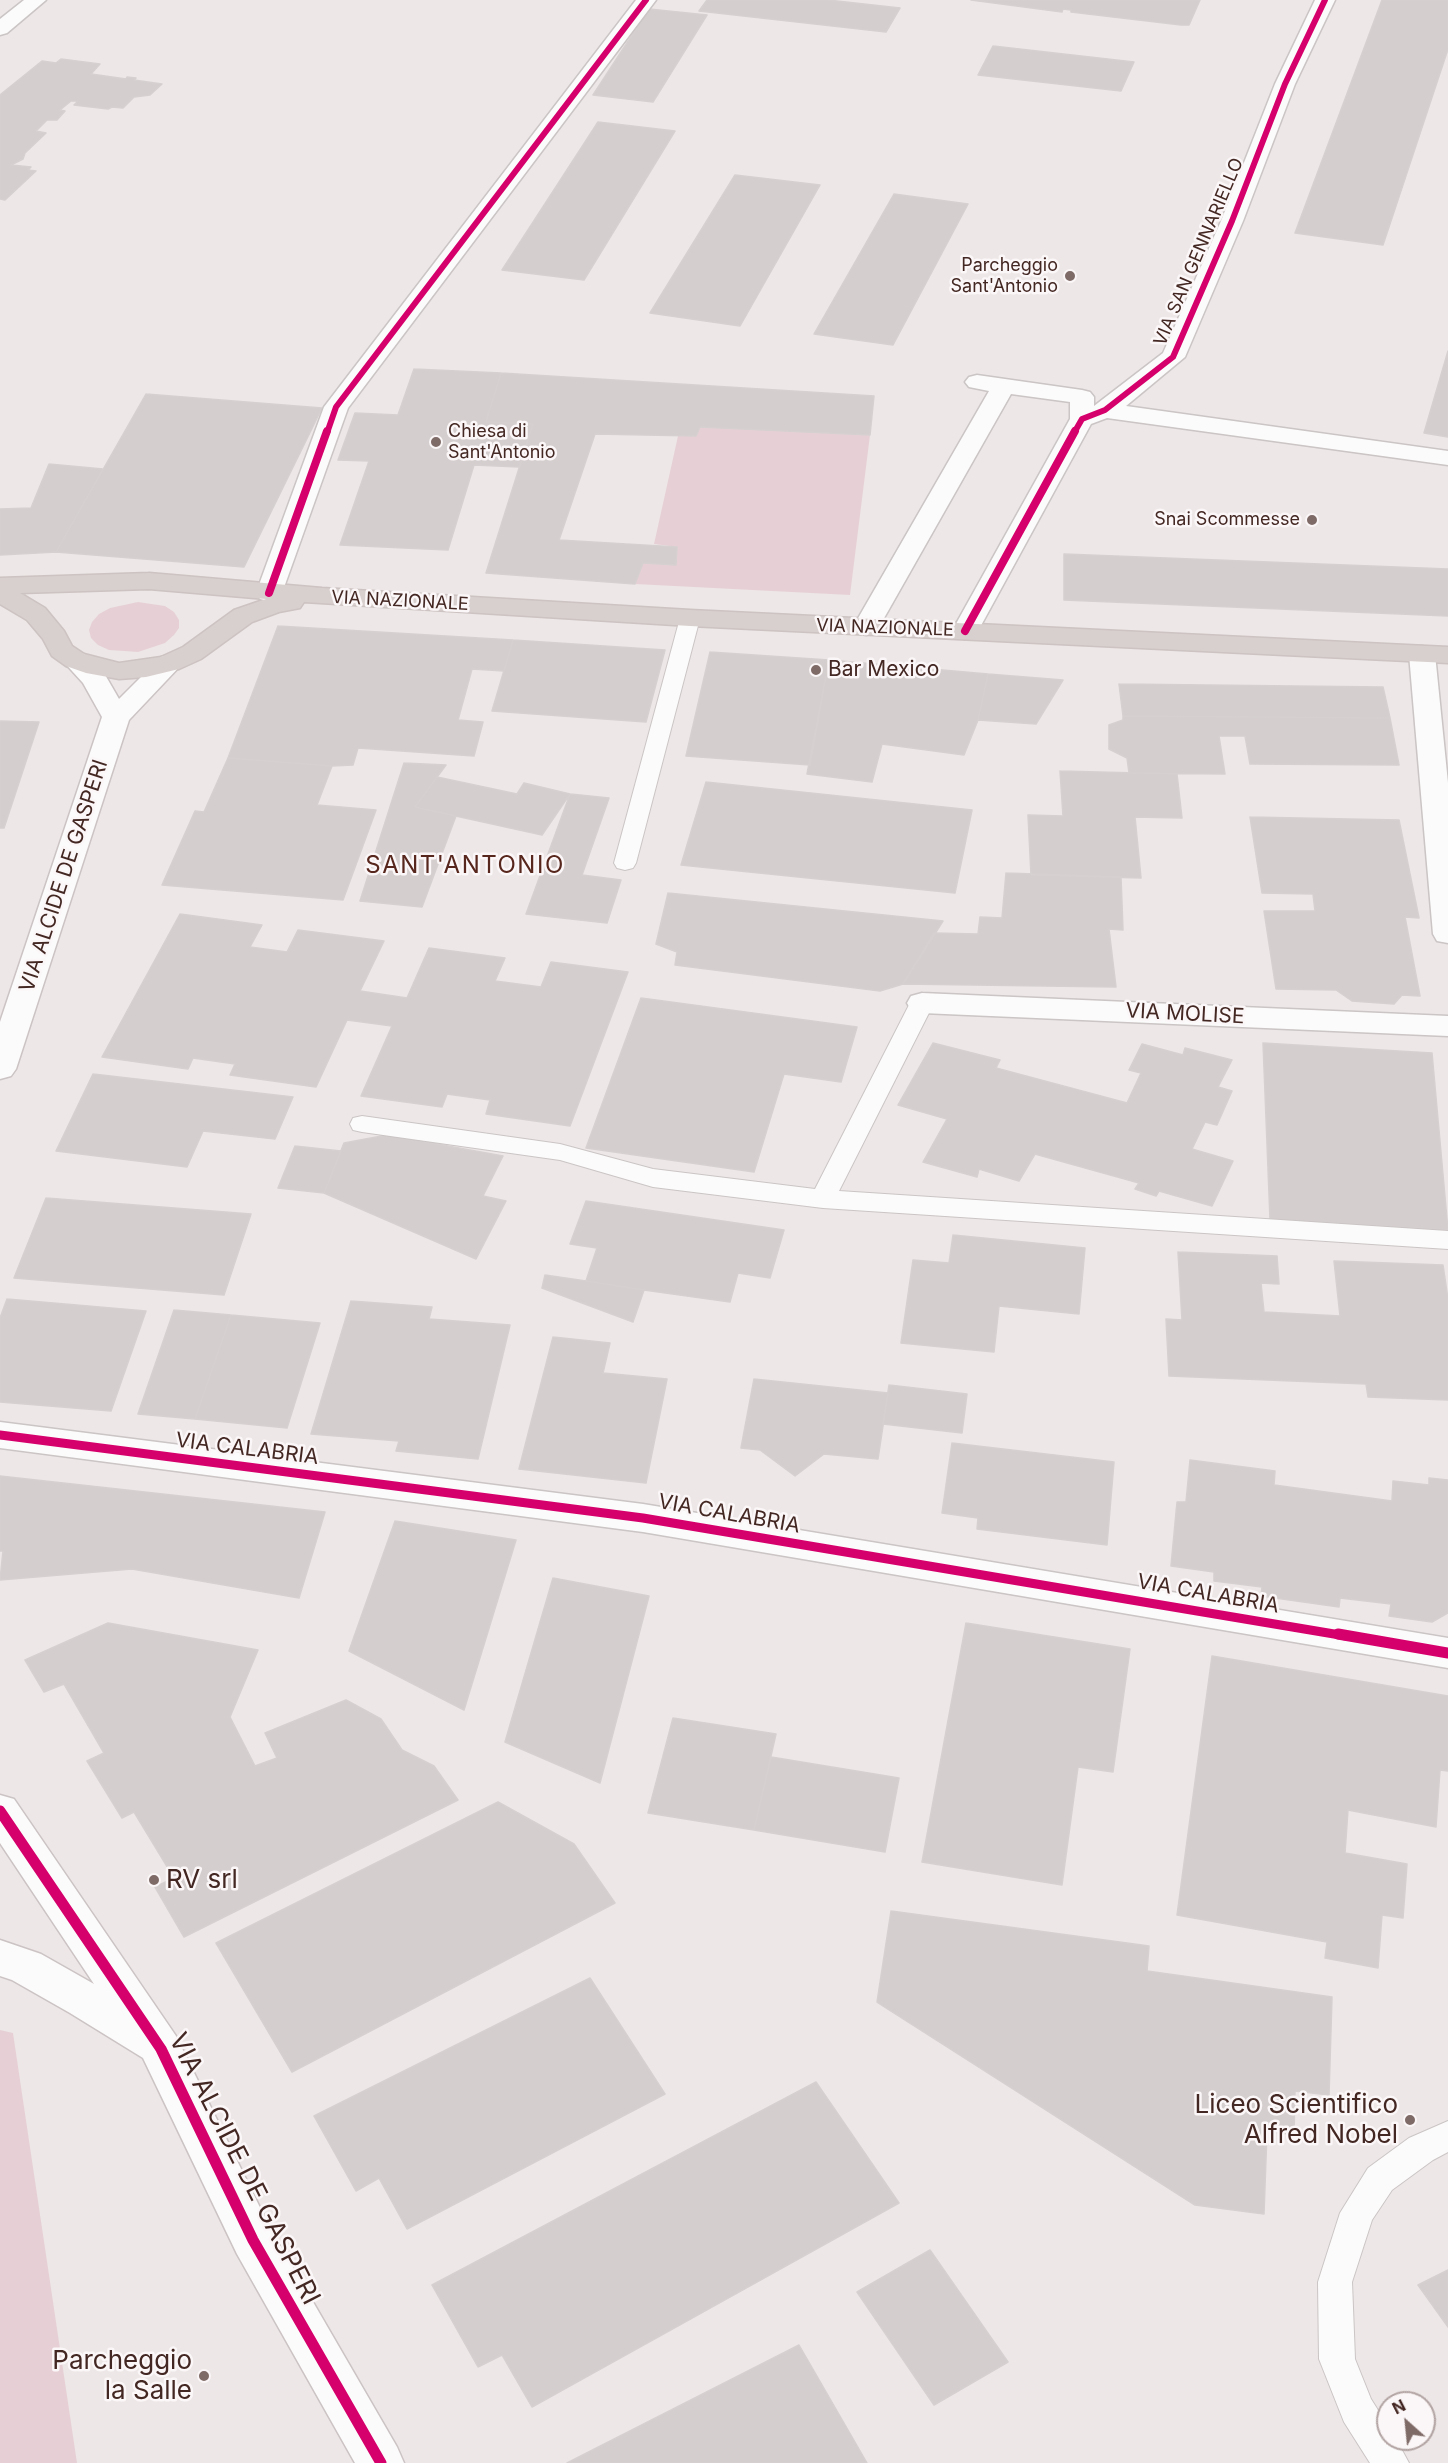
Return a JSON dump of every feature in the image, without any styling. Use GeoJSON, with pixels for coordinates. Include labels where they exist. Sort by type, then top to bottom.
{"type":"FeatureCollection","features":[{"type":"Feature","properties":{"kind":"main road","name":"VIA NAZIONALE"},"geometry":{"type":"LineString","coordinates":[[0,586],[148,581],[269,593],[690,618],[1435,654]]}},
{"type":"Feature","properties":{"kind":"main road","name":"VIA NAZIONALE"},"geometry":{"type":"LineString","coordinates":[[55,637],[55,623],[64,610],[80,598],[100,589],[123,583]]}},
{"type":"Feature","properties":{"kind":"main road","name":"VIA NAZIONALE"},"geometry":{"type":"LineString","coordinates":[[173,584],[193,590],[208,600],[216,613],[216,627],[208,641]]}},
{"type":"Feature","properties":{"kind":"main road"},"geometry":{"type":"LineString","coordinates":[[0,596],[12,599],[36,614],[55,637],[61,650],[75,660]]}},
{"type":"Feature","properties":{"kind":"main road","name":"VIA NAZIONALE"},"geometry":{"type":"LineString","coordinates":[[75,660],[95,667],[119,670],[146,669],[170,663],[192,653],[243,616],[273,605],[322,596]]}},
{"type":"Feature","properties":{"kind":"street"},"geometry":{"type":"LineString","coordinates":[[0,29],[36,0]]}},
{"type":"Feature","properties":{"kind":"street"},"geometry":{"type":"LineString","coordinates":[[269,593],[336,407],[646,0]]}},
{"type":"Feature","properties":{"kind":"street","name":"VIA SAN GENNARIELLO"},"geometry":{"type":"LineString","coordinates":[[1082,408],[1105,410],[1173,357],[1232,221],[1285,84],[1325,0]]}},
{"type":"Feature","properties":{"kind":"street"},"geometry":{"type":"LineString","coordinates":[[965,631],[1082,408],[1004,386],[977,382]]}},
{"type":"Feature","properties":{"kind":"street"},"geometry":{"type":"LineString","coordinates":[[866,627],[1004,386]]}},
{"type":"Feature","properties":{"kind":"street"},"geometry":{"type":"LineString","coordinates":[[1105,410],[1448,458]]}},
{"type":"Feature","properties":{"kind":"street"},"geometry":{"type":"LineString","coordinates":[[1435,654],[1448,934]]}},
{"type":"Feature","properties":{"kind":"street"},"geometry":{"type":"LineString","coordinates":[[75,660],[99,685],[117,717]]}},
{"type":"Feature","properties":{"kind":"street","name":"VIA ALCIDE DE GASPERI"},"geometry":{"type":"LineString","coordinates":[[0,1069],[117,717],[170,663]]}},
{"type":"Feature","properties":{"kind":"street","name":"VIA MOLISE"},"geometry":{"type":"LineString","coordinates":[[922,1003],[1448,1026]]}},
{"type":"Feature","properties":{"kind":"street","name":"VIA CALABRIA"},"geometry":{"type":"LineString","coordinates":[[0,1435],[643,1518],[1448,1653]]}},
{"type":"Feature","properties":{"kind":"street","name":"VIA ALCIDE DE GASPERI"},"geometry":{"type":"LineString","coordinates":[[0,1812],[161,2049],[253,2240],[381,2463]]}},
{"type":"Feature","properties":{"kind":"street","name":"VIA ALCIDE DE GASPERI"},"geometry":{"type":"LineString","coordinates":[[0,1958],[26,1967],[85,2000],[161,2049]]}},
{"type":"Feature","properties":{"kind":"lane"},"geometry":{"type":"LineString","coordinates":[[625,863],[690,618]]}},
{"type":"Feature","properties":{"kind":"lane"},"geometry":{"type":"LineString","coordinates":[[823,1199],[922,1003]]}},
{"type":"Feature","properties":{"kind":"lane"},"geometry":{"type":"LineString","coordinates":[[362,1124],[560,1152],[653,1178],[823,1199],[1448,1240]]}},
{"type":"Feature","properties":{"kind":"lane"},"geometry":{"type":"LineString","coordinates":[[1391,2463],[1357,2410],[1337,2359],[1335,2282],[1357,2213],[1380,2179],[1421,2149],[1448,2136]]}},
{"type":"Feature","properties":{"kind":"shaded area"},"geometry":{"type":"Polygon","coordinates":[[[700,427],[870,435],[850,595],[635,584],[643,563],[676,565],[677,547],[654,544],[678,436],[696,436],[700,427]]]}},
{"type":"Feature","properties":{"kind":"shaded area"},"geometry":{"type":"Polygon","coordinates":[[[138,602],[165,606],[174,612],[179,620],[179,628],[165,643],[138,652],[109,650],[98,645],[91,638],[89,630],[99,614],[110,608],[138,602]]]}},
{"type":"Feature","properties":{"kind":"shaded area"},"geometry":{"type":"Polygon","coordinates":[[[0,2030],[13,2033],[77,2463],[0,2463],[0,2030]]]}},
{"type":"Feature","properties":{"kind":"building"},"geometry":{"type":"Polygon","coordinates":[[[707,0],[828,0],[900,8],[886,32],[699,11],[707,0]]]}},
{"type":"Feature","properties":{"kind":"building"},"geometry":{"type":"Polygon","coordinates":[[[971,0],[1200,0],[1189,25],[1181,25],[1071,12],[1071,10],[1063,9],[1062,12],[971,0]]]}},
{"type":"Feature","properties":{"kind":"building"},"geometry":{"type":"Polygon","coordinates":[[[1382,0],[1448,0],[1448,49],[1383,245],[1295,233],[1382,0]]]}},
{"type":"Feature","properties":{"kind":"building"},"geometry":{"type":"Polygon","coordinates":[[[649,9],[707,15],[653,102],[593,95],[649,9]]]}},
{"type":"Feature","properties":{"kind":"building"},"geometry":{"type":"Polygon","coordinates":[[[993,46],[1134,62],[1121,91],[978,75],[993,46]]]}},
{"type":"Feature","properties":{"kind":"building"},"geometry":{"type":"Polygon","coordinates":[[[61,59],[100,64],[91,74],[126,79],[127,77],[136,78],[134,80],[162,84],[150,95],[134,97],[123,108],[108,109],[74,105],[78,101],[71,101],[60,110],[65,111],[57,120],[47,120],[36,131],[46,133],[25,153],[23,159],[11,165],[31,167],[28,170],[36,171],[5,200],[0,199],[0,95],[42,61],[56,63],[61,59]]]}},
{"type":"Feature","properties":{"kind":"building"},"geometry":{"type":"Polygon","coordinates":[[[598,122],[675,131],[584,280],[502,270],[598,122]]]}},
{"type":"Feature","properties":{"kind":"building"},"geometry":{"type":"Polygon","coordinates":[[[735,175],[820,185],[740,326],[650,313],[735,175]]]}},
{"type":"Feature","properties":{"kind":"building"},"geometry":{"type":"Polygon","coordinates":[[[894,194],[968,204],[893,345],[814,334],[894,194]]]}},
{"type":"Feature","properties":{"kind":"building"},"geometry":{"type":"Polygon","coordinates":[[[1448,351],[1448,437],[1424,433],[1448,351]]]}},
{"type":"Feature","properties":{"kind":"building","name":"Chiesa di Sant'Antonio"},"geometry":{"type":"Polygon","coordinates":[[[414,369],[501,373],[486,422],[533,424],[519,467],[474,465],[448,550],[340,545],[369,461],[338,460],[355,413],[398,415],[414,369]]]}},
{"type":"Feature","properties":{"kind":"building"},"geometry":{"type":"Polygon","coordinates":[[[501,373],[874,396],[870,435],[700,427],[696,436],[595,434],[559,540],[677,547],[676,565],[643,563],[635,584],[486,573],[533,424],[486,422],[501,373]]]}},
{"type":"Feature","properties":{"kind":"building"},"geometry":{"type":"Polygon","coordinates":[[[146,394],[322,408],[244,567],[56,552],[146,394]]]}},
{"type":"Feature","properties":{"kind":"building"},"geometry":{"type":"Polygon","coordinates":[[[49,464],[103,469],[56,552],[0,555],[0,509],[31,508],[49,464]]]}},
{"type":"Feature","properties":{"kind":"building"},"geometry":{"type":"Polygon","coordinates":[[[1064,554],[1448,569],[1448,616],[1064,600],[1064,554]]]}},
{"type":"Feature","properties":{"kind":"building"},"geometry":{"type":"Polygon","coordinates":[[[278,626],[513,640],[504,671],[472,669],[458,720],[483,722],[474,756],[358,748],[353,765],[332,766],[228,758],[278,626]]]}},
{"type":"Feature","properties":{"kind":"building"},"geometry":{"type":"Polygon","coordinates":[[[513,640],[665,650],[646,722],[492,711],[513,640]]]}},
{"type":"Feature","properties":{"kind":"building"},"geometry":{"type":"Polygon","coordinates":[[[710,652],[829,660],[810,765],[686,756],[710,652]]]}},
{"type":"Feature","properties":{"kind":"building"},"geometry":{"type":"Polygon","coordinates":[[[829,660],[988,674],[978,720],[964,755],[882,744],[872,782],[807,774],[829,660]]]}},
{"type":"Feature","properties":{"kind":"building"},"geometry":{"type":"Polygon","coordinates":[[[988,674],[1063,680],[1036,724],[978,720],[988,674]]]}},
{"type":"Feature","properties":{"kind":"building"},"geometry":{"type":"Polygon","coordinates":[[[1119,684],[1383,687],[1390,718],[1123,716],[1119,684]]]}},
{"type":"Feature","properties":{"kind":"building"},"geometry":{"type":"Polygon","coordinates":[[[1123,716],[1390,718],[1399,765],[1250,764],[1245,736],[1219,736],[1225,774],[1129,773],[1127,758],[1109,749],[1109,725],[1123,720],[1123,716]]]}},
{"type":"Feature","properties":{"kind":"building"},"geometry":{"type":"Polygon","coordinates":[[[0,721],[39,722],[4,828],[0,828],[0,721]]]}},
{"type":"Feature","properties":{"kind":"building"},"geometry":{"type":"Polygon","coordinates":[[[228,758],[332,766],[317,805],[376,810],[343,900],[162,885],[195,811],[204,812],[228,758]]]}},
{"type":"Feature","properties":{"kind":"building"},"geometry":{"type":"Polygon","coordinates":[[[404,763],[446,765],[415,807],[456,816],[422,907],[360,901],[404,763]]]}},
{"type":"Feature","properties":{"kind":"building"},"geometry":{"type":"Polygon","coordinates":[[[1060,771],[1177,774],[1182,818],[1135,817],[1141,878],[1031,875],[1028,815],[1063,816],[1060,771]]]}},
{"type":"Feature","properties":{"kind":"building"},"geometry":{"type":"Polygon","coordinates":[[[437,777],[517,794],[524,783],[570,794],[542,835],[415,807],[437,777]]]}},
{"type":"Feature","properties":{"kind":"building"},"geometry":{"type":"Polygon","coordinates":[[[706,782],[972,810],[955,893],[681,865],[706,782]]]}},
{"type":"Feature","properties":{"kind":"building"},"geometry":{"type":"Polygon","coordinates":[[[570,794],[609,798],[582,875],[621,880],[607,923],[526,914],[570,794]]]}},
{"type":"Feature","properties":{"kind":"building"},"geometry":{"type":"Polygon","coordinates":[[[1250,817],[1399,820],[1419,918],[1405,917],[1420,996],[1402,995],[1394,1004],[1352,1001],[1336,990],[1276,989],[1264,911],[1315,911],[1313,894],[1262,893],[1250,817]]]}},
{"type":"Feature","properties":{"kind":"building"},"geometry":{"type":"Polygon","coordinates":[[[1006,873],[1121,877],[1123,930],[1109,929],[1116,987],[903,984],[934,933],[978,934],[980,917],[1002,918],[1006,873]]]}},
{"type":"Feature","properties":{"kind":"building"},"geometry":{"type":"Polygon","coordinates":[[[668,893],[943,921],[903,984],[880,991],[675,965],[677,952],[656,944],[668,893]]]}},
{"type":"Feature","properties":{"kind":"building"},"geometry":{"type":"Polygon","coordinates":[[[180,914],[262,925],[250,947],[287,952],[298,930],[384,941],[360,991],[407,998],[429,948],[505,958],[495,981],[541,987],[551,962],[628,972],[570,1126],[486,1114],[490,1100],[447,1094],[442,1107],[361,1096],[392,1026],[347,1020],[316,1087],[230,1075],[235,1064],[193,1058],[188,1069],[102,1057],[180,914]]]}},
{"type":"Feature","properties":{"kind":"building"},"geometry":{"type":"Polygon","coordinates":[[[641,998],[857,1027],[841,1082],[784,1074],[754,1172],[586,1148],[641,998]]]}},
{"type":"Feature","properties":{"kind":"building"},"geometry":{"type":"Polygon","coordinates":[[[933,1043],[1000,1060],[996,1068],[1127,1103],[1141,1073],[1129,1070],[1142,1044],[1183,1055],[1185,1048],[1232,1060],[1218,1087],[1232,1091],[1217,1125],[1205,1122],[1192,1149],[1233,1161],[1212,1206],[1159,1191],[1156,1196],[1135,1189],[1139,1183],[1035,1154],[1019,1181],[979,1169],[977,1177],[923,1162],[947,1119],[898,1105],[933,1043]]]}},
{"type":"Feature","properties":{"kind":"building"},"geometry":{"type":"Polygon","coordinates":[[[1263,1043],[1432,1053],[1448,1230],[1270,1219],[1263,1043]]]}},
{"type":"Feature","properties":{"kind":"building"},"geometry":{"type":"Polygon","coordinates":[[[93,1074],[293,1097],[275,1139],[203,1131],[187,1167],[56,1151],[93,1074]]]}},
{"type":"Feature","properties":{"kind":"building"},"geometry":{"type":"Polygon","coordinates":[[[387,1135],[503,1156],[483,1196],[506,1201],[476,1259],[324,1193],[344,1143],[387,1135]]]}},
{"type":"Feature","properties":{"kind":"building"},"geometry":{"type":"Polygon","coordinates":[[[295,1146],[341,1151],[324,1193],[278,1188],[295,1146]]]}},
{"type":"Feature","properties":{"kind":"building"},"geometry":{"type":"Polygon","coordinates":[[[46,1198],[251,1214],[224,1295],[14,1278],[46,1198]]]}},
{"type":"Feature","properties":{"kind":"building"},"geometry":{"type":"Polygon","coordinates":[[[586,1201],[784,1230],[770,1278],[738,1273],[730,1302],[644,1290],[586,1281],[597,1248],[570,1244],[586,1201]]]}},
{"type":"Feature","properties":{"kind":"building"},"geometry":{"type":"Polygon","coordinates":[[[953,1235],[1085,1248],[1079,1314],[999,1306],[994,1352],[901,1343],[913,1260],[949,1263],[953,1235]]]}},
{"type":"Feature","properties":{"kind":"building"},"geometry":{"type":"Polygon","coordinates":[[[1178,1252],[1277,1256],[1279,1284],[1261,1283],[1264,1312],[1340,1316],[1334,1261],[1443,1265],[1448,1299],[1448,1400],[1368,1397],[1366,1384],[1169,1376],[1166,1319],[1182,1320],[1178,1252]]]}},
{"type":"Feature","properties":{"kind":"building"},"geometry":{"type":"Polygon","coordinates":[[[545,1275],[644,1290],[633,1322],[542,1288],[545,1275]]]}},
{"type":"Feature","properties":{"kind":"building"},"geometry":{"type":"Polygon","coordinates":[[[7,1299],[146,1311],[111,1411],[0,1402],[0,1318],[7,1299]]]}},
{"type":"Feature","properties":{"kind":"building"},"geometry":{"type":"Polygon","coordinates":[[[351,1301],[432,1307],[429,1319],[510,1325],[478,1459],[396,1451],[399,1441],[311,1434],[351,1301]]]}},
{"type":"Feature","properties":{"kind":"building"},"geometry":{"type":"Polygon","coordinates":[[[174,1310],[231,1315],[195,1419],[138,1414],[174,1310]]]}},
{"type":"Feature","properties":{"kind":"building"},"geometry":{"type":"Polygon","coordinates":[[[231,1315],[320,1323],[287,1428],[195,1419],[231,1315]]]}},
{"type":"Feature","properties":{"kind":"building"},"geometry":{"type":"Polygon","coordinates":[[[553,1337],[610,1343],[603,1373],[667,1379],[646,1483],[519,1469],[553,1337]]]}},
{"type":"Feature","properties":{"kind":"building"},"geometry":{"type":"Polygon","coordinates":[[[754,1379],[888,1393],[878,1459],[824,1454],[795,1476],[760,1450],[741,1448],[754,1379]]]}},
{"type":"Feature","properties":{"kind":"building"},"geometry":{"type":"Polygon","coordinates":[[[889,1385],[967,1394],[962,1433],[883,1424],[889,1385]]]}},
{"type":"Feature","properties":{"kind":"building"},"geometry":{"type":"Polygon","coordinates":[[[952,1443],[1114,1462],[1107,1545],[977,1529],[978,1518],[942,1513],[952,1443]]]}},
{"type":"Feature","properties":{"kind":"building"},"geometry":{"type":"Polygon","coordinates":[[[1190,1460],[1275,1471],[1274,1485],[1392,1501],[1393,1481],[1429,1485],[1429,1478],[1448,1480],[1448,1613],[1432,1622],[1389,1616],[1391,1604],[1340,1598],[1339,1607],[1261,1596],[1262,1587],[1214,1581],[1214,1572],[1171,1566],[1177,1502],[1186,1502],[1190,1460]]]}},
{"type":"Feature","properties":{"kind":"building"},"geometry":{"type":"Polygon","coordinates":[[[0,1476],[325,1512],[299,1598],[132,1569],[0,1580],[3,1551],[0,1551],[0,1476]]]}},
{"type":"Feature","properties":{"kind":"building"},"geometry":{"type":"Polygon","coordinates":[[[395,1521],[516,1540],[464,1710],[349,1651],[395,1521]]]}},
{"type":"Feature","properties":{"kind":"building"},"geometry":{"type":"Polygon","coordinates":[[[553,1578],[649,1596],[600,1783],[505,1742],[553,1578]]]}},
{"type":"Feature","properties":{"kind":"building"},"geometry":{"type":"Polygon","coordinates":[[[108,1623],[258,1650],[230,1717],[255,1766],[277,1758],[265,1733],[346,1700],[381,1719],[402,1750],[434,1766],[458,1800],[184,1937],[155,1887],[174,1878],[134,1812],[122,1818],[87,1761],[104,1753],[64,1684],[44,1692],[25,1660],[108,1623]]]}},
{"type":"Feature","properties":{"kind":"building"},"geometry":{"type":"Polygon","coordinates":[[[966,1623],[1130,1649],[1113,1772],[1078,1767],[1062,1885],[922,1862],[966,1623]]]}},
{"type":"Feature","properties":{"kind":"building"},"geometry":{"type":"Polygon","coordinates":[[[1212,1656],[1448,1696],[1448,1771],[1440,1770],[1436,1827],[1348,1810],[1345,1853],[1407,1864],[1403,1918],[1382,1915],[1378,1968],[1325,1958],[1327,1942],[1177,1915],[1212,1656]]]}},
{"type":"Feature","properties":{"kind":"building"},"geometry":{"type":"Polygon","coordinates":[[[673,1718],[776,1734],[754,1830],[648,1813],[673,1718]]]}},
{"type":"Feature","properties":{"kind":"building"},"geometry":{"type":"Polygon","coordinates":[[[771,1757],[899,1778],[885,1852],[754,1830],[771,1757]]]}},
{"type":"Feature","properties":{"kind":"building"},"geometry":{"type":"Polygon","coordinates":[[[498,1802],[574,1844],[615,1903],[292,2072],[216,1943],[498,1802]]]}},
{"type":"Feature","properties":{"kind":"building"},"geometry":{"type":"Polygon","coordinates":[[[891,1911],[1149,1946],[1147,1971],[1332,1997],[1329,2095],[1295,2091],[1294,2135],[1267,2131],[1264,2214],[1195,2205],[877,2002],[891,1911]]]}},
{"type":"Feature","properties":{"kind":"building"},"geometry":{"type":"Polygon","coordinates":[[[590,1978],[665,2094],[407,2229],[379,2178],[356,2191],[314,2116],[590,1978]]]}},
{"type":"Feature","properties":{"kind":"building"},"geometry":{"type":"Polygon","coordinates":[[[816,2082],[899,2203],[532,2407],[502,2355],[478,2367],[432,2285],[816,2082]]]}},
{"type":"Feature","properties":{"kind":"building"},"geometry":{"type":"Polygon","coordinates":[[[930,2250],[1008,2362],[934,2405],[857,2292],[930,2250]]]}},
{"type":"Feature","properties":{"kind":"building"},"geometry":{"type":"Polygon","coordinates":[[[1448,2270],[1448,2327],[1418,2285],[1448,2270]]]}},
{"type":"Feature","properties":{"kind":"building"},"geometry":{"type":"Polygon","coordinates":[[[799,2345],[867,2463],[567,2463],[799,2345]]]}},
{"type":"Feature","properties":{"kind":"cycle path"},"geometry":{"type":"LineString","coordinates":[[269,593],[336,407],[646,0]]}},
{"type":"Feature","properties":{"kind":"cycle path"},"geometry":{"type":"LineString","coordinates":[[965,631],[1082,419],[1105,410],[1173,357],[1232,221],[1285,84],[1325,0]]}},
{"type":"Feature","properties":{"kind":"cycle path"},"geometry":{"type":"LineString","coordinates":[[0,1435],[643,1518],[1448,1653]]}},
{"type":"Feature","properties":{"kind":"cycle path"},"geometry":{"type":"LineString","coordinates":[[0,1811],[161,2049],[253,2240],[381,2463]]}},
{"type":"Feature","properties":{"kind":"place","name":"Parcheggio Sant'Antonio"},"geometry":{"type":"Point","coordinates":[1070,276]}},
{"type":"Feature","properties":{"kind":"place","name":"Chiesa di Sant'Antonio"},"geometry":{"type":"Point","coordinates":[436,442]}},
{"type":"Feature","properties":{"kind":"place","name":"Snai Scommesse"},"geometry":{"type":"Point","coordinates":[1312,520]}},
{"type":"Feature","properties":{"kind":"place","name":"Bar Mexico"},"geometry":{"type":"Point","coordinates":[816,670]}},
{"type":"Feature","properties":{"kind":"place","name":"RV srl"},"geometry":{"type":"Point","coordinates":[154,1880]}},
{"type":"Feature","properties":{"kind":"place","name":"Liceo Scientifico Alfred Nobel"},"geometry":{"type":"Point","coordinates":[1410,2120]}},
{"type":"Feature","properties":{"kind":"place","name":"Parcheggio la Salle"},"geometry":{"type":"Point","coordinates":[204,2376]}},
{"type":"Feature","properties":{"kind":"district","name":"SANT'ANTONIO"},"geometry":{"type":"Point","coordinates":[465,866]}}]}
